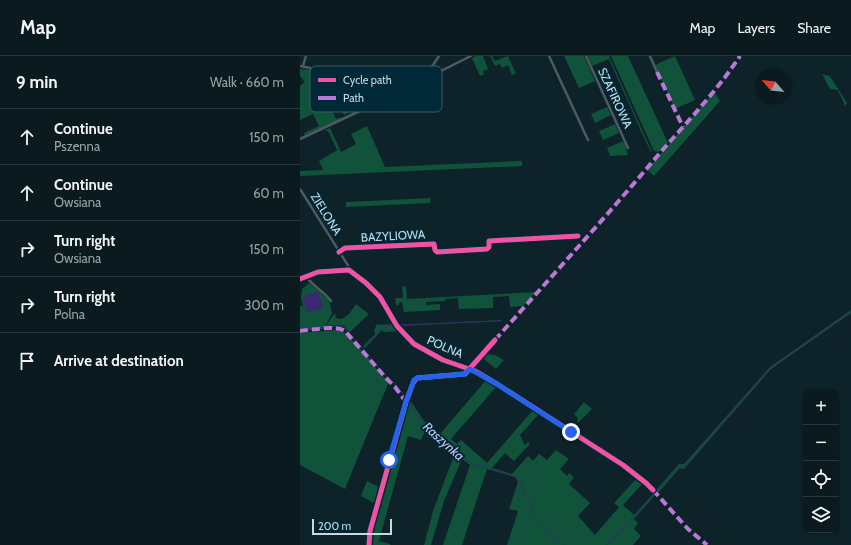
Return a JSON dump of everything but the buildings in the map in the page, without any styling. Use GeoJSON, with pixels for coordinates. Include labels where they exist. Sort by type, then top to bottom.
{"type":"FeatureCollection","features":[{"type":"Feature","properties":{"kind":"street"},"geometry":{"type":"LineString","coordinates":[[301,66],[306,56]]}},
{"type":"Feature","properties":{"kind":"street"},"geometry":{"type":"LineString","coordinates":[[432,66],[439,56]]}},
{"type":"Feature","properties":{"kind":"street"},"geometry":{"type":"LineString","coordinates":[[442,71],[471,56]]}},
{"type":"Feature","properties":{"kind":"street"},"geometry":{"type":"LineString","coordinates":[[549,56],[588,140]]}},
{"type":"Feature","properties":{"kind":"street","name":"SZAFIROWA"},"geometry":{"type":"LineString","coordinates":[[586,56],[628,148]]}},
{"type":"Feature","properties":{"kind":"street"},"geometry":{"type":"LineString","coordinates":[[650,56],[657,72]]}},
{"type":"Feature","properties":{"kind":"street"},"geometry":{"type":"LineString","coordinates":[[300,139],[357,112]]}},
{"type":"Feature","properties":{"kind":"street","name":"ZIELONA"},"geometry":{"type":"LineString","coordinates":[[300,189],[349,267],[349,270]]}},
{"type":"Feature","properties":{"kind":"street","name":"BAZYLIOWA"},"geometry":{"type":"LineString","coordinates":[[339,252],[345,248],[434,244],[435,251],[437,252],[487,249],[489,247],[489,241],[578,236]]}},
{"type":"Feature","properties":{"kind":"street"},"geometry":{"type":"LineString","coordinates":[[300,279],[318,272],[349,270]]}},
{"type":"Feature","properties":{"kind":"street","name":"POLNA"},"geometry":{"type":"LineString","coordinates":[[349,270],[363,280],[380,297],[397,326],[414,344],[444,360],[470,369],[497,384],[623,465],[653,490]]}},
{"type":"Feature","properties":{"kind":"street"},"geometry":{"type":"LineString","coordinates":[[307,277],[330,301]]}},
{"type":"Feature","properties":{"kind":"street"},"geometry":{"type":"LineString","coordinates":[[369,545],[370,531],[411,386],[416,379],[464,374],[495,340]]}},
{"type":"Feature","properties":{"kind":"green space"},"geometry":{"type":"Polygon","coordinates":[[[476,56],[483,56],[488,69],[483,71],[484,74],[480,76],[472,58],[476,56]]]}},
{"type":"Feature","properties":{"kind":"green space"},"geometry":{"type":"Polygon","coordinates":[[[490,56],[492,56],[495,61],[508,56],[516,74],[512,75],[508,65],[502,68],[500,64],[495,66],[490,56]]]}},
{"type":"Feature","properties":{"kind":"green space"},"geometry":{"type":"Polygon","coordinates":[[[564,56],[584,56],[595,81],[579,88],[564,56]]]}},
{"type":"Feature","properties":{"kind":"green space"},"geometry":{"type":"Polygon","coordinates":[[[588,56],[609,56],[652,152],[645,140],[609,59],[592,66],[588,56]]]}},
{"type":"Feature","properties":{"kind":"green space"},"geometry":{"type":"Polygon","coordinates":[[[611,56],[628,56],[668,143],[659,152],[654,151],[611,56]]]}},
{"type":"Feature","properties":{"kind":"green space"},"geometry":{"type":"Polygon","coordinates":[[[675,56],[695,100],[675,109],[655,65],[675,56]]]}},
{"type":"Feature","properties":{"kind":"green space"},"geometry":{"type":"Polygon","coordinates":[[[300,69],[310,70],[310,112],[333,112],[336,119],[340,117],[341,119],[305,135],[304,133],[319,126],[313,114],[300,120],[300,86],[305,82],[300,76],[300,69]]]}},
{"type":"Feature","properties":{"kind":"green space"},"geometry":{"type":"Polygon","coordinates":[[[822,74],[830,76],[847,103],[845,106],[838,90],[830,89],[822,74]]]}},
{"type":"Feature","properties":{"kind":"green space"},"geometry":{"type":"Polygon","coordinates":[[[714,92],[720,101],[654,176],[647,170],[714,92]]]}},
{"type":"Feature","properties":{"kind":"green space"},"geometry":{"type":"Polygon","coordinates":[[[607,107],[611,115],[595,123],[591,114],[607,107]]]}},
{"type":"Feature","properties":{"kind":"green space"},"geometry":{"type":"Polygon","coordinates":[[[343,112],[351,112],[344,115],[343,112]]]}},
{"type":"Feature","properties":{"kind":"green space"},"geometry":{"type":"Polygon","coordinates":[[[615,124],[619,133],[603,140],[599,131],[615,124]]]}},
{"type":"Feature","properties":{"kind":"green space"},"geometry":{"type":"Polygon","coordinates":[[[367,126],[385,167],[522,161],[522,166],[300,176],[300,171],[323,170],[319,161],[337,150],[328,131],[324,131],[330,128],[341,152],[356,144],[351,134],[367,126]]]}},
{"type":"Feature","properties":{"kind":"green space"},"geometry":{"type":"Polygon","coordinates":[[[623,141],[628,155],[610,156],[607,148],[623,141]]]}},
{"type":"Feature","properties":{"kind":"green space"},"geometry":{"type":"Polygon","coordinates":[[[431,198],[430,203],[346,207],[346,202],[431,198]]]}},
{"type":"Feature","properties":{"kind":"green space"},"geometry":{"type":"Polygon","coordinates":[[[309,283],[329,300],[332,313],[324,329],[300,331],[300,307],[303,305],[301,299],[302,289],[309,283]]]}},
{"type":"Feature","properties":{"kind":"green space"},"geometry":{"type":"Polygon","coordinates":[[[406,286],[407,299],[536,292],[523,306],[510,307],[509,296],[493,297],[493,308],[459,309],[458,298],[445,299],[445,301],[426,302],[426,305],[440,304],[440,310],[404,312],[402,302],[399,303],[399,305],[396,305],[395,298],[403,298],[402,287],[406,286]]]}},
{"type":"Feature","properties":{"kind":"green space"},"geometry":{"type":"Polygon","coordinates":[[[356,304],[369,314],[350,332],[343,325],[326,326],[334,314],[336,315],[335,318],[342,319],[349,314],[356,304]]]}},
{"type":"Feature","properties":{"kind":"green space"},"geometry":{"type":"Polygon","coordinates":[[[851,310],[851,313],[771,369],[684,469],[680,468],[657,494],[655,491],[679,464],[684,464],[770,367],[851,310]]]}},
{"type":"Feature","properties":{"kind":"green space"},"geometry":{"type":"Polygon","coordinates":[[[501,320],[399,326],[398,325],[501,320]]]}},
{"type":"Feature","properties":{"kind":"green space"},"geometry":{"type":"Polygon","coordinates":[[[377,324],[395,324],[400,331],[384,332],[382,330],[365,348],[363,346],[375,334],[374,330],[377,324]]]}},
{"type":"Feature","properties":{"kind":"green space"},"geometry":{"type":"Polygon","coordinates":[[[337,330],[343,331],[371,361],[381,375],[389,381],[345,489],[300,465],[300,333],[337,330]]]}},
{"type":"Feature","properties":{"kind":"green space"},"geometry":{"type":"Polygon","coordinates":[[[484,354],[495,355],[504,360],[496,369],[481,357],[484,354]]]}},
{"type":"Feature","properties":{"kind":"green space"},"geometry":{"type":"Polygon","coordinates":[[[487,379],[497,386],[451,439],[457,444],[461,440],[487,463],[533,410],[539,414],[520,435],[525,445],[528,442],[530,444],[514,461],[505,453],[492,468],[512,474],[528,456],[533,461],[539,454],[547,460],[556,450],[569,459],[560,469],[567,476],[569,473],[574,477],[569,484],[590,503],[578,516],[595,535],[619,507],[614,503],[637,478],[643,483],[623,505],[634,515],[654,493],[655,495],[634,519],[638,523],[634,529],[641,536],[633,545],[507,545],[518,511],[509,509],[518,482],[515,477],[487,469],[462,545],[443,545],[470,465],[462,459],[444,501],[431,545],[424,545],[433,511],[455,453],[426,429],[421,440],[408,436],[379,541],[390,545],[371,545],[371,535],[409,399],[425,422],[439,435],[487,379]]]}},
{"type":"Feature","properties":{"kind":"green space"},"geometry":{"type":"Polygon","coordinates":[[[584,402],[592,409],[578,423],[578,418],[574,414],[584,402]]]}},
{"type":"Feature","properties":{"kind":"green space"},"geometry":{"type":"Polygon","coordinates":[[[367,481],[381,488],[376,504],[361,496],[367,481]]]}},
{"type":"Feature","properties":{"kind":"shaded area"},"geometry":{"type":"Polygon","coordinates":[[[317,292],[319,293],[323,308],[308,313],[303,298],[317,292]]]}},
{"type":"Feature","properties":{"kind":"waterway"},"geometry":{"type":"LineString","coordinates":[[657,491],[680,466],[684,467],[770,368],[851,311]]}},
{"type":"Feature","properties":{"kind":"waterway"},"geometry":{"type":"LineString","coordinates":[[399,325],[501,321]]}},
{"type":"Feature","properties":{"kind":"waterway"},"geometry":{"type":"LineString","coordinates":[[365,346],[384,326],[394,325]]}},
{"type":"Feature","properties":{"kind":"waterway","name":"Raszynka"},"geometry":{"type":"LineString","coordinates":[[326,327],[343,326],[383,373],[397,386],[405,397]]}},
{"type":"Feature","properties":{"kind":"waterway","name":"Raszynka"},"geometry":{"type":"LineString","coordinates":[[300,329],[323,327]]}},
{"type":"Feature","properties":{"kind":"waterway","name":"Raszynka"},"geometry":{"type":"LineString","coordinates":[[408,401],[423,423],[470,463],[518,478],[536,517]]}},
{"type":"Feature","properties":{"kind":"waterway"},"geometry":{"type":"LineString","coordinates":[[607,545],[653,495]]}},
{"type":"Feature","properties":{"kind":"waterway","name":"Raszynka"},"geometry":{"type":"LineString","coordinates":[[538,521],[564,545]]}},
{"type":"Feature","properties":{"kind":"marked path"},"geometry":{"type":"LineString","coordinates":[[495,340],[722,82],[740,56]]}},
{"type":"Feature","properties":{"kind":"marked path"},"geometry":{"type":"LineString","coordinates":[[657,72],[683,127]]}},
{"type":"Feature","properties":{"kind":"marked path"},"geometry":{"type":"LineString","coordinates":[[300,331],[330,328],[345,331],[395,387],[406,402]]}},
{"type":"Feature","properties":{"kind":"marked path"},"geometry":{"type":"LineString","coordinates":[[653,490],[688,529],[707,545]]}},
{"type":"Feature","properties":{"kind":"cycle path"},"geometry":{"type":"LineString","coordinates":[[339,252],[345,248],[434,244],[437,252],[487,249],[489,247],[489,241],[578,236]]}},
{"type":"Feature","properties":{"kind":"cycle path"},"geometry":{"type":"LineString","coordinates":[[300,279],[318,272],[349,270],[366,283],[380,297],[397,326],[414,344],[443,360],[475,371],[497,384],[623,465],[653,490]]}},
{"type":"Feature","properties":{"kind":"cycle path"},"geometry":{"type":"LineString","coordinates":[[369,545],[370,531],[406,402],[413,383],[417,378],[465,374],[495,340]]}},
{"type":"Feature","properties":{"kind":"route"},"geometry":{"type":"LineString","coordinates":[[389,460],[414,380],[418,378],[466,374],[470,369],[497,384],[571,432]]}}]}
